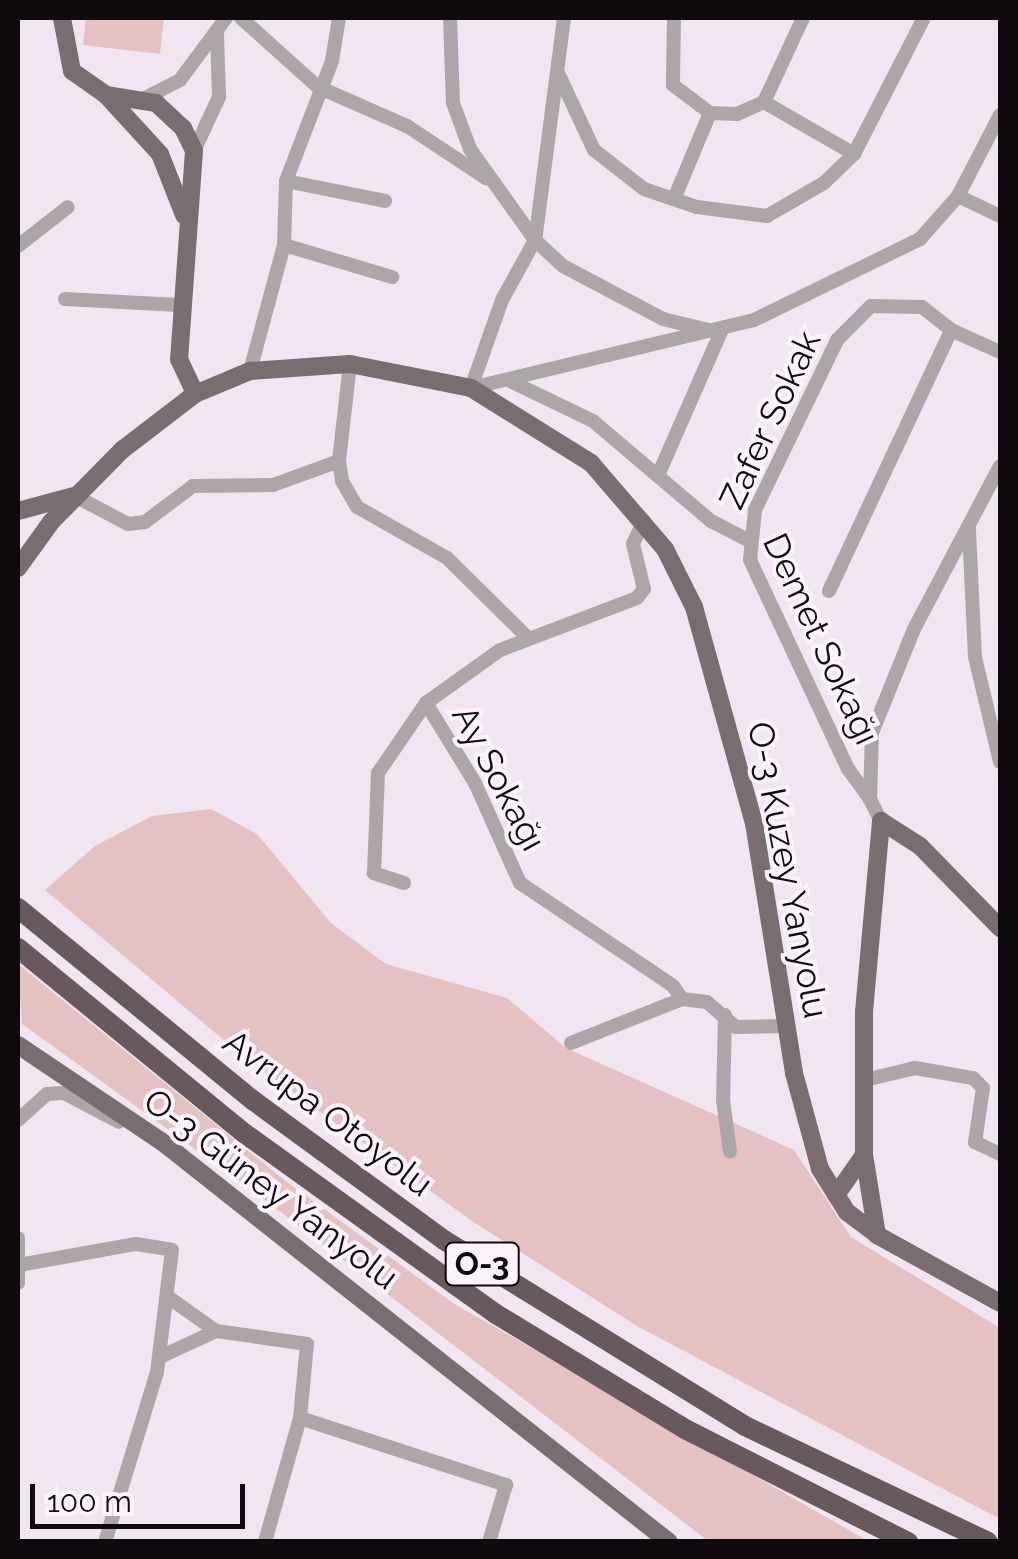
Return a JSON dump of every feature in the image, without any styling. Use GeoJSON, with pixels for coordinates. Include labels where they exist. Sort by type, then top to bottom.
{"type":"FeatureCollection","features":[{"type":"Feature","properties":{"kind":"highway","name":"Avrupa Otoyolu"},"geometry":{"type":"LineString","coordinates":[[20,911],[254,1101],[572,1324],[761,1434],[988,1542]]}},
{"type":"Feature","properties":{"kind":"highway","name":"Avrupa Otoyolu"},"geometry":{"type":"LineString","coordinates":[[18,948],[244,1133],[496,1314],[686,1430],[908,1542]]}},
{"type":"Feature","properties":{"kind":"main road"},"geometry":{"type":"LineString","coordinates":[[62,18],[72,71],[106,95],[165,161],[186,226]]}},
{"type":"Feature","properties":{"kind":"main road"},"geometry":{"type":"LineString","coordinates":[[106,95],[145,98],[168,111],[194,151],[179,305],[179,359],[195,394]]}},
{"type":"Feature","properties":{"kind":"main road"},"geometry":{"type":"LineString","coordinates":[[130,122],[131,106],[145,98]]}},
{"type":"Feature","properties":{"kind":"main road"},"geometry":{"type":"LineString","coordinates":[[165,161],[180,164],[194,151]]}},
{"type":"Feature","properties":{"kind":"main road","name":"O-3 Kuzey Yanyolu"},"geometry":{"type":"LineString","coordinates":[[18,568],[75,496],[195,394],[250,371],[350,364],[471,388],[592,463],[644,520],[694,608],[754,823],[785,1026],[807,1128],[836,1195],[900,1252],[1000,1303]]}},
{"type":"Feature","properties":{"kind":"main road"},"geometry":{"type":"LineString","coordinates":[[18,511],[75,496]]}},
{"type":"Feature","properties":{"kind":"main road"},"geometry":{"type":"LineString","coordinates":[[877,1235],[864,1154],[865,947],[881,820],[920,846],[1000,928]]}},
{"type":"Feature","properties":{"kind":"main road","name":"O-3 Güney Yanyolu"},"geometry":{"type":"LineString","coordinates":[[18,1045],[162,1141],[668,1542]]}},
{"type":"Feature","properties":{"kind":"main road"},"geometry":{"type":"LineString","coordinates":[[836,1195],[864,1154]]}},
{"type":"Feature","properties":{"kind":"main road"},"geometry":{"type":"LineString","coordinates":[[900,1252],[1000,1315]]}},
{"type":"Feature","properties":{"kind":"street"},"geometry":{"type":"LineString","coordinates":[[145,98],[180,80],[226,18]]}},
{"type":"Feature","properties":{"kind":"street"},"geometry":{"type":"LineString","coordinates":[[241,18],[318,87],[407,126],[494,185]]}},
{"type":"Feature","properties":{"kind":"street"},"geometry":{"type":"LineString","coordinates":[[250,371],[284,244],[286,181],[318,87],[332,61],[339,18]]}},
{"type":"Feature","properties":{"kind":"street"},"geometry":{"type":"LineString","coordinates":[[450,18],[454,102],[470,148],[535,240],[563,266],[663,320],[717,329]]}},
{"type":"Feature","properties":{"kind":"street"},"geometry":{"type":"LineString","coordinates":[[564,18],[535,240],[502,300],[471,388],[512,382],[754,320],[920,239],[958,196],[1000,115]]}},
{"type":"Feature","properties":{"kind":"street"},"geometry":{"type":"LineString","coordinates":[[674,18],[674,85],[710,113],[737,114],[764,102],[803,18]]}},
{"type":"Feature","properties":{"kind":"street"},"geometry":{"type":"LineString","coordinates":[[557,71],[594,150],[644,189],[674,199],[767,216],[824,183],[854,154],[924,18]]}},
{"type":"Feature","properties":{"kind":"street"},"geometry":{"type":"LineString","coordinates":[[194,151],[219,98],[217,32]]}},
{"type":"Feature","properties":{"kind":"street"},"geometry":{"type":"LineString","coordinates":[[764,102],[854,154]]}},
{"type":"Feature","properties":{"kind":"street"},"geometry":{"type":"LineString","coordinates":[[674,199],[710,113]]}},
{"type":"Feature","properties":{"kind":"street"},"geometry":{"type":"LineString","coordinates":[[286,181],[384,201]]}},
{"type":"Feature","properties":{"kind":"street"},"geometry":{"type":"LineString","coordinates":[[958,196],[1000,216]]}},
{"type":"Feature","properties":{"kind":"street"},"geometry":{"type":"LineString","coordinates":[[18,246],[68,207]]}},
{"type":"Feature","properties":{"kind":"street"},"geometry":{"type":"LineString","coordinates":[[284,244],[392,276]]}},
{"type":"Feature","properties":{"kind":"street"},"geometry":{"type":"LineString","coordinates":[[65,299],[179,305]]}},
{"type":"Feature","properties":{"kind":"street","name":"Zafer Sokak"},"geometry":{"type":"LineString","coordinates":[[748,540],[768,480],[837,340],[871,306],[922,307],[951,330],[1000,352]]}},
{"type":"Feature","properties":{"kind":"street"},"geometry":{"type":"LineString","coordinates":[[660,473],[717,329]]}},
{"type":"Feature","properties":{"kind":"street"},"geometry":{"type":"LineString","coordinates":[[829,591],[951,330]]}},
{"type":"Feature","properties":{"kind":"street"},"geometry":{"type":"LineString","coordinates":[[350,364],[339,461],[342,481],[357,507],[447,558],[527,637]]}},
{"type":"Feature","properties":{"kind":"street","name":"Demet Sokağı"},"geometry":{"type":"LineString","coordinates":[[512,382],[594,421],[660,473],[711,521],[748,540],[768,602],[848,768],[881,820]]}},
{"type":"Feature","properties":{"kind":"street"},"geometry":{"type":"LineString","coordinates":[[75,496],[128,524],[145,522],[193,486],[273,484],[339,461]]}},
{"type":"Feature","properties":{"kind":"street"},"geometry":{"type":"LineString","coordinates":[[870,799],[872,733],[890,683],[1000,466]]}},
{"type":"Feature","properties":{"kind":"street","name":"Ay Sokağı"},"geometry":{"type":"LineString","coordinates":[[644,520],[633,544],[644,590],[637,598],[527,637],[437,689],[426,703],[475,783],[520,884],[674,986],[682,999]]}},
{"type":"Feature","properties":{"kind":"street"},"geometry":{"type":"LineString","coordinates":[[970,525],[975,657],[1000,762]]}},
{"type":"Feature","properties":{"kind":"street"},"geometry":{"type":"LineString","coordinates":[[404,883],[374,873],[378,773],[426,703]]}},
{"type":"Feature","properties":{"kind":"street"},"geometry":{"type":"LineString","coordinates":[[570,1044],[682,999],[707,1002],[736,1027],[785,1026]]}},
{"type":"Feature","properties":{"kind":"street"},"geometry":{"type":"LineString","coordinates":[[725,1014],[723,1100],[730,1152]]}},
{"type":"Feature","properties":{"kind":"street"},"geometry":{"type":"LineString","coordinates":[[865,1080],[915,1068],[973,1078],[983,1088],[975,1142],[1000,1154]]}},
{"type":"Feature","properties":{"kind":"street"},"geometry":{"type":"LineString","coordinates":[[18,1120],[30,1104],[64,1094],[162,1141]]}},
{"type":"Feature","properties":{"kind":"street"},"geometry":{"type":"LineString","coordinates":[[18,1238],[18,1283]]}},
{"type":"Feature","properties":{"kind":"street"},"geometry":{"type":"LineString","coordinates":[[19,1265],[77,1250],[162,1245],[172,1250],[160,1357],[105,1542]]}},
{"type":"Feature","properties":{"kind":"street"},"geometry":{"type":"LineString","coordinates":[[168,1297],[216,1332],[308,1344],[300,1418],[265,1542]]}},
{"type":"Feature","properties":{"kind":"street"},"geometry":{"type":"LineString","coordinates":[[160,1357],[216,1332]]}},
{"type":"Feature","properties":{"kind":"street"},"geometry":{"type":"LineString","coordinates":[[300,1418],[506,1485],[489,1542]]}},
{"type":"Feature","properties":{"kind":"shaded area"},"geometry":{"type":"Polygon","coordinates":[[[86,18],[164,18],[160,54],[83,45],[86,18]]]}},
{"type":"Feature","properties":{"kind":"shaded area"},"geometry":{"type":"Polygon","coordinates":[[[211,809],[257,834],[331,923],[386,964],[507,998],[566,1048],[794,1150],[851,1237],[1000,1328],[1000,1519],[637,1326],[472,1221],[244,1057],[45,890],[95,846],[152,816],[211,809]]]}},
{"type":"Feature","properties":{"kind":"shaded area"},"geometry":{"type":"Polygon","coordinates":[[[18,964],[287,1182],[453,1303],[868,1541],[710,1542],[252,1190],[22,1024],[18,964]]]}}]}
